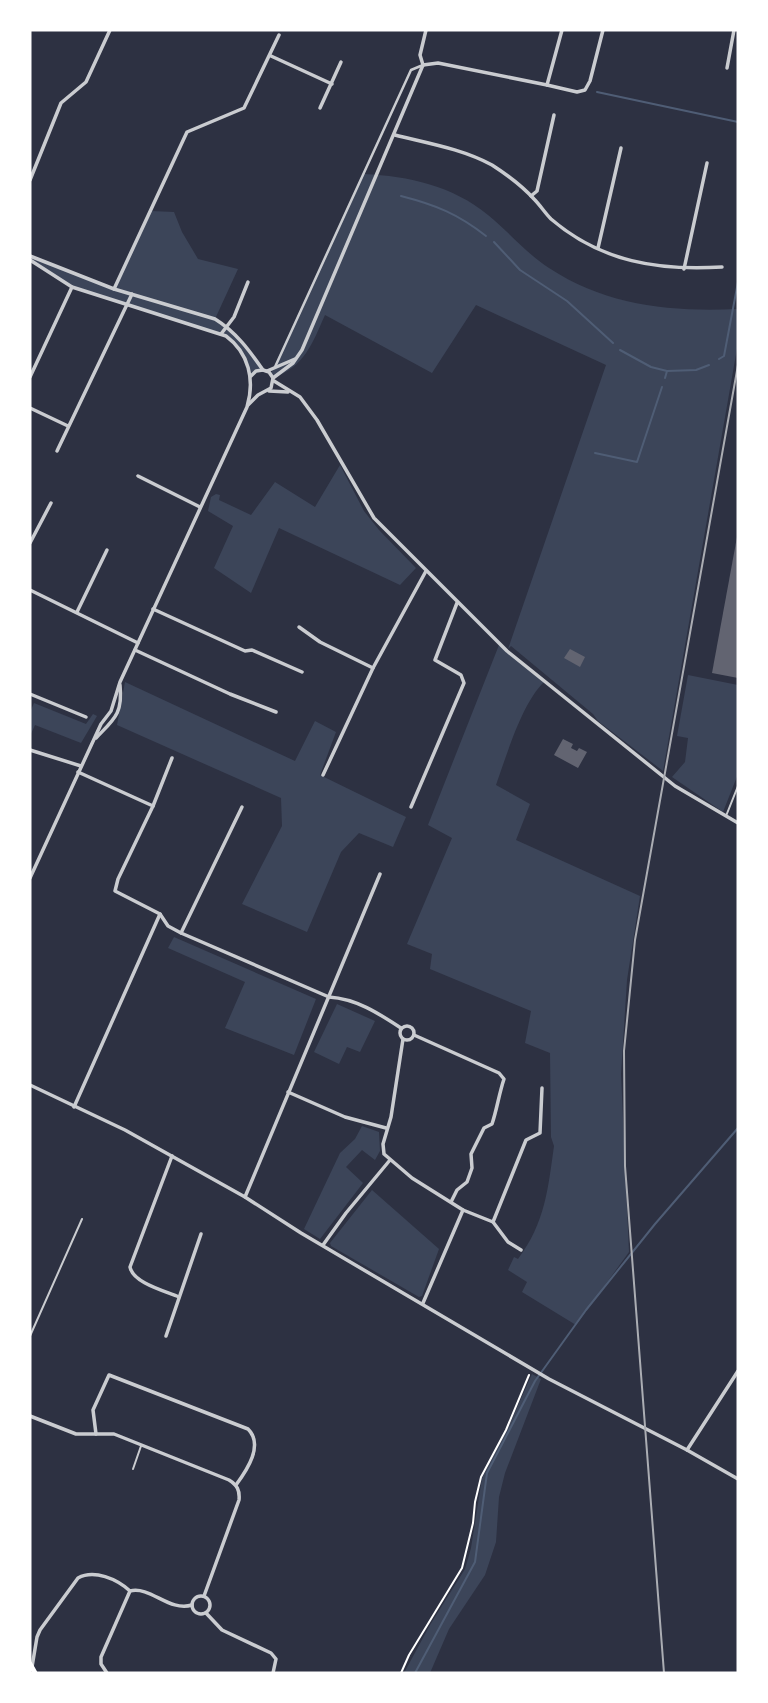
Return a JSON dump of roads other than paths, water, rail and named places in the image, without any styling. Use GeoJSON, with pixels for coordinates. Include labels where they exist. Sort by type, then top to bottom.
{"type":"FeatureCollection","features":[{"type":"Feature","properties":{"kind":"street"},"geometry":{"type":"LineString","coordinates":[[30,180],[61,103],[86,82],[110,30]]}},
{"type":"Feature","properties":{"kind":"street"},"geometry":{"type":"LineString","coordinates":[[268,391],[273,380],[302,350],[423,65],[420,55],[426,30]]}},
{"type":"Feature","properties":{"kind":"street"},"geometry":{"type":"LineString","coordinates":[[547,85],[562,30]]}},
{"type":"Feature","properties":{"kind":"street"},"geometry":{"type":"LineString","coordinates":[[275,367],[411,70],[438,63],[577,92],[585,90],[590,81],[603,30]]}},
{"type":"Feature","properties":{"kind":"street"},"geometry":{"type":"LineString","coordinates":[[727,68],[734,30]]}},
{"type":"Feature","properties":{"kind":"street"},"geometry":{"type":"LineString","coordinates":[[114,289],[187,132],[244,108],[279,35]]}},
{"type":"Feature","properties":{"kind":"street"},"geometry":{"type":"LineString","coordinates":[[271,56],[332,83]]}},
{"type":"Feature","properties":{"kind":"street"},"geometry":{"type":"LineString","coordinates":[[320,108],[341,62]]}},
{"type":"Feature","properties":{"kind":"street"},"geometry":{"type":"LineString","coordinates":[[531,196],[537,191],[554,115]]}},
{"type":"Feature","properties":{"kind":"street"},"geometry":{"type":"LineString","coordinates":[[395,135],[450,149],[492,165],[580,240],[622,258],[652,266],[684,270],[722,267]]}},
{"type":"Feature","properties":{"kind":"street"},"geometry":{"type":"LineString","coordinates":[[598,248],[621,148]]}},
{"type":"Feature","properties":{"kind":"street"},"geometry":{"type":"LineString","coordinates":[[684,270],[707,163]]}},
{"type":"Feature","properties":{"kind":"street"},"geometry":{"type":"LineString","coordinates":[[30,258],[114,289],[215,319],[226,326],[236,334],[273,380],[300,397],[317,420],[374,518],[457,603],[544,682],[675,786],[738,824]]}},
{"type":"Feature","properties":{"kind":"street"},"geometry":{"type":"LineString","coordinates":[[30,258],[72,287],[221,334],[235,343],[251,376],[247,407],[120,682],[111,711],[101,724],[30,878]]}},
{"type":"Feature","properties":{"kind":"street"},"geometry":{"type":"LineString","coordinates":[[221,334],[234,317],[248,282]]}},
{"type":"Feature","properties":{"kind":"street"},"geometry":{"type":"LineString","coordinates":[[30,377],[72,287]]}},
{"type":"Feature","properties":{"kind":"street"},"geometry":{"type":"LineString","coordinates":[[57,451],[132,294]]}},
{"type":"Feature","properties":{"kind":"street"},"geometry":{"type":"LineString","coordinates":[[251,376],[256,371],[296,358]]}},
{"type":"Feature","properties":{"kind":"street"},"geometry":{"type":"LineString","coordinates":[[251,385],[261,393]]}},
{"type":"Feature","properties":{"kind":"street"},"geometry":{"type":"LineString","coordinates":[[247,407],[261,393],[290,392]]}},
{"type":"Feature","properties":{"kind":"street"},"geometry":{"type":"LineString","coordinates":[[30,408],[68,426]]}},
{"type":"Feature","properties":{"kind":"street"},"geometry":{"type":"LineString","coordinates":[[138,476],[200,507]]}},
{"type":"Feature","properties":{"kind":"street"},"geometry":{"type":"LineString","coordinates":[[30,544],[51,503]]}},
{"type":"Feature","properties":{"kind":"street"},"geometry":{"type":"LineString","coordinates":[[77,612],[107,550]]}},
{"type":"Feature","properties":{"kind":"street"},"geometry":{"type":"LineString","coordinates":[[323,775],[373,668],[426,571]]}},
{"type":"Feature","properties":{"kind":"street"},"geometry":{"type":"LineString","coordinates":[[30,590],[138,643]]}},
{"type":"Feature","properties":{"kind":"street"},"geometry":{"type":"LineString","coordinates":[[411,807],[464,683],[461,675],[435,660],[457,603]]}},
{"type":"Feature","properties":{"kind":"street"},"geometry":{"type":"LineString","coordinates":[[153,609],[245,651],[252,649],[302,672]]}},
{"type":"Feature","properties":{"kind":"street"},"geometry":{"type":"LineString","coordinates":[[299,627],[320,642],[373,668]]}},
{"type":"Feature","properties":{"kind":"street"},"geometry":{"type":"LineString","coordinates":[[135,650],[276,712]]}},
{"type":"Feature","properties":{"kind":"street"},"geometry":{"type":"LineString","coordinates":[[94,740],[119,711],[120,682]]}},
{"type":"Feature","properties":{"kind":"street"},"geometry":{"type":"LineString","coordinates":[[30,694],[86,717]]}},
{"type":"Feature","properties":{"kind":"street"},"geometry":{"type":"LineString","coordinates":[[30,750],[81,766]]}},
{"type":"Feature","properties":{"kind":"street"},"geometry":{"type":"LineString","coordinates":[[172,758],[153,806],[118,879],[116,891],[160,914],[168,926],[181,933],[329,997],[347,998],[375,1011],[401,1028],[412,1027],[414,1035]]}},
{"type":"Feature","properties":{"kind":"street"},"geometry":{"type":"LineString","coordinates":[[78,772],[153,806]]}},
{"type":"Feature","properties":{"kind":"street"},"geometry":{"type":"LineString","coordinates":[[181,933],[242,807]]}},
{"type":"Feature","properties":{"kind":"street"},"geometry":{"type":"LineString","coordinates":[[245,1197],[380,874]]}},
{"type":"Feature","properties":{"kind":"street"},"geometry":{"type":"LineString","coordinates":[[74,1107],[160,914]]}},
{"type":"Feature","properties":{"kind":"street"},"geometry":{"type":"LineString","coordinates":[[401,1028],[399,1033],[403,1039],[391,1117],[383,1144],[384,1154],[412,1178],[463,1210],[493,1222],[508,1242],[521,1250]]}},
{"type":"Feature","properties":{"kind":"street"},"geometry":{"type":"LineString","coordinates":[[403,1039],[411,1039],[414,1035]]}},
{"type":"Feature","properties":{"kind":"street"},"geometry":{"type":"LineString","coordinates":[[414,1035],[499,1073],[504,1079],[495,1104],[492,1124],[484,1128],[471,1154],[472,1168],[467,1182],[457,1190],[451,1202]]}},
{"type":"Feature","properties":{"kind":"street"},"geometry":{"type":"LineString","coordinates":[[30,1085],[125,1130],[172,1156],[549,1379],[738,1479]]}},
{"type":"Feature","properties":{"kind":"street"},"geometry":{"type":"LineString","coordinates":[[493,1222],[526,1140],[540,1133],[542,1088]]}},
{"type":"Feature","properties":{"kind":"street"},"geometry":{"type":"LineString","coordinates":[[288,1093],[336,1114],[386,1128]]}},
{"type":"Feature","properties":{"kind":"street"},"geometry":{"type":"LineString","coordinates":[[172,1156],[130,1267],[132,1274],[138,1279],[179,1297]]}},
{"type":"Feature","properties":{"kind":"street"},"geometry":{"type":"LineString","coordinates":[[323,1245],[390,1160]]}},
{"type":"Feature","properties":{"kind":"street"},"geometry":{"type":"LineString","coordinates":[[423,1303],[463,1210]]}},
{"type":"Feature","properties":{"kind":"street"},"geometry":{"type":"LineString","coordinates":[[166,1336],[201,1234]]}},
{"type":"Feature","properties":{"kind":"street"},"geometry":{"type":"LineString","coordinates":[[687,1450],[738,1371]]}},
{"type":"Feature","properties":{"kind":"street"},"geometry":{"type":"LineString","coordinates":[[96,1434],[93,1410],[109,1375],[248,1429],[255,1436],[256,1445],[247,1469],[236,1485]]}},
{"type":"Feature","properties":{"kind":"street"},"geometry":{"type":"LineString","coordinates":[[30,1416],[76,1434],[114,1434],[236,1485],[239,1500],[204,1596]]}},
{"type":"Feature","properties":{"kind":"street"},"geometry":{"type":"LineString","coordinates":[[32,1669],[40,1630],[78,1578],[86,1574],[97,1574],[122,1584],[130,1591],[137,1590],[175,1607],[192,1605]]}},
{"type":"Feature","properties":{"kind":"street"},"geometry":{"type":"LineString","coordinates":[[107,1673],[101,1664],[101,1657],[130,1591]]}},
{"type":"Feature","properties":{"kind":"street"},"geometry":{"type":"LineString","coordinates":[[204,1596],[195,1598],[192,1605],[198,1614],[206,1613]]}},
{"type":"Feature","properties":{"kind":"street"},"geometry":{"type":"LineString","coordinates":[[204,1596],[211,1605],[206,1613]]}},
{"type":"Feature","properties":{"kind":"street"},"geometry":{"type":"LineString","coordinates":[[206,1613],[222,1630],[275,1657],[273,1673]]}},
{"type":"Feature","properties":{"kind":"lane"},"geometry":{"type":"LineString","coordinates":[[725,817],[738,786]]}},
{"type":"Feature","properties":{"kind":"lane"},"geometry":{"type":"LineString","coordinates":[[30,1336],[82,1219]]}},
{"type":"Feature","properties":{"kind":"lane"},"geometry":{"type":"LineString","coordinates":[[133,1469],[142,1445]]}},
{"type":"Feature","properties":{"kind":"waterway"},"geometry":{"type":"LineString","coordinates":[[597,92],[738,122]]}},
{"type":"Feature","properties":{"kind":"waterway"},"geometry":{"type":"LineString","coordinates":[[401,196],[446,211],[486,236]]}},
{"type":"Feature","properties":{"kind":"waterway"},"geometry":{"type":"LineString","coordinates":[[494,242],[520,270],[567,301],[613,343]]}},
{"type":"Feature","properties":{"kind":"waterway"},"geometry":{"type":"LineString","coordinates":[[719,359],[724,356],[738,282]]}},
{"type":"Feature","properties":{"kind":"waterway"},"geometry":{"type":"LineString","coordinates":[[620,350],[651,367],[667,371]]}},
{"type":"Feature","properties":{"kind":"waterway"},"geometry":{"type":"LineString","coordinates":[[665,378],[667,371],[696,370],[709,365]]}},
{"type":"Feature","properties":{"kind":"waterway"},"geometry":{"type":"LineString","coordinates":[[595,453],[637,462],[662,387]]}},
{"type":"Feature","properties":{"kind":"waterway"},"geometry":{"type":"LineString","coordinates":[[415,1673],[475,1562],[487,1473],[535,1381],[586,1310],[655,1224],[738,1128]]}},
{"type":"Feature","properties":{"kind":"railway"},"geometry":{"type":"LineString","coordinates":[[664,1673],[625,1166],[624,1051],[635,940],[738,365]]}}]}
